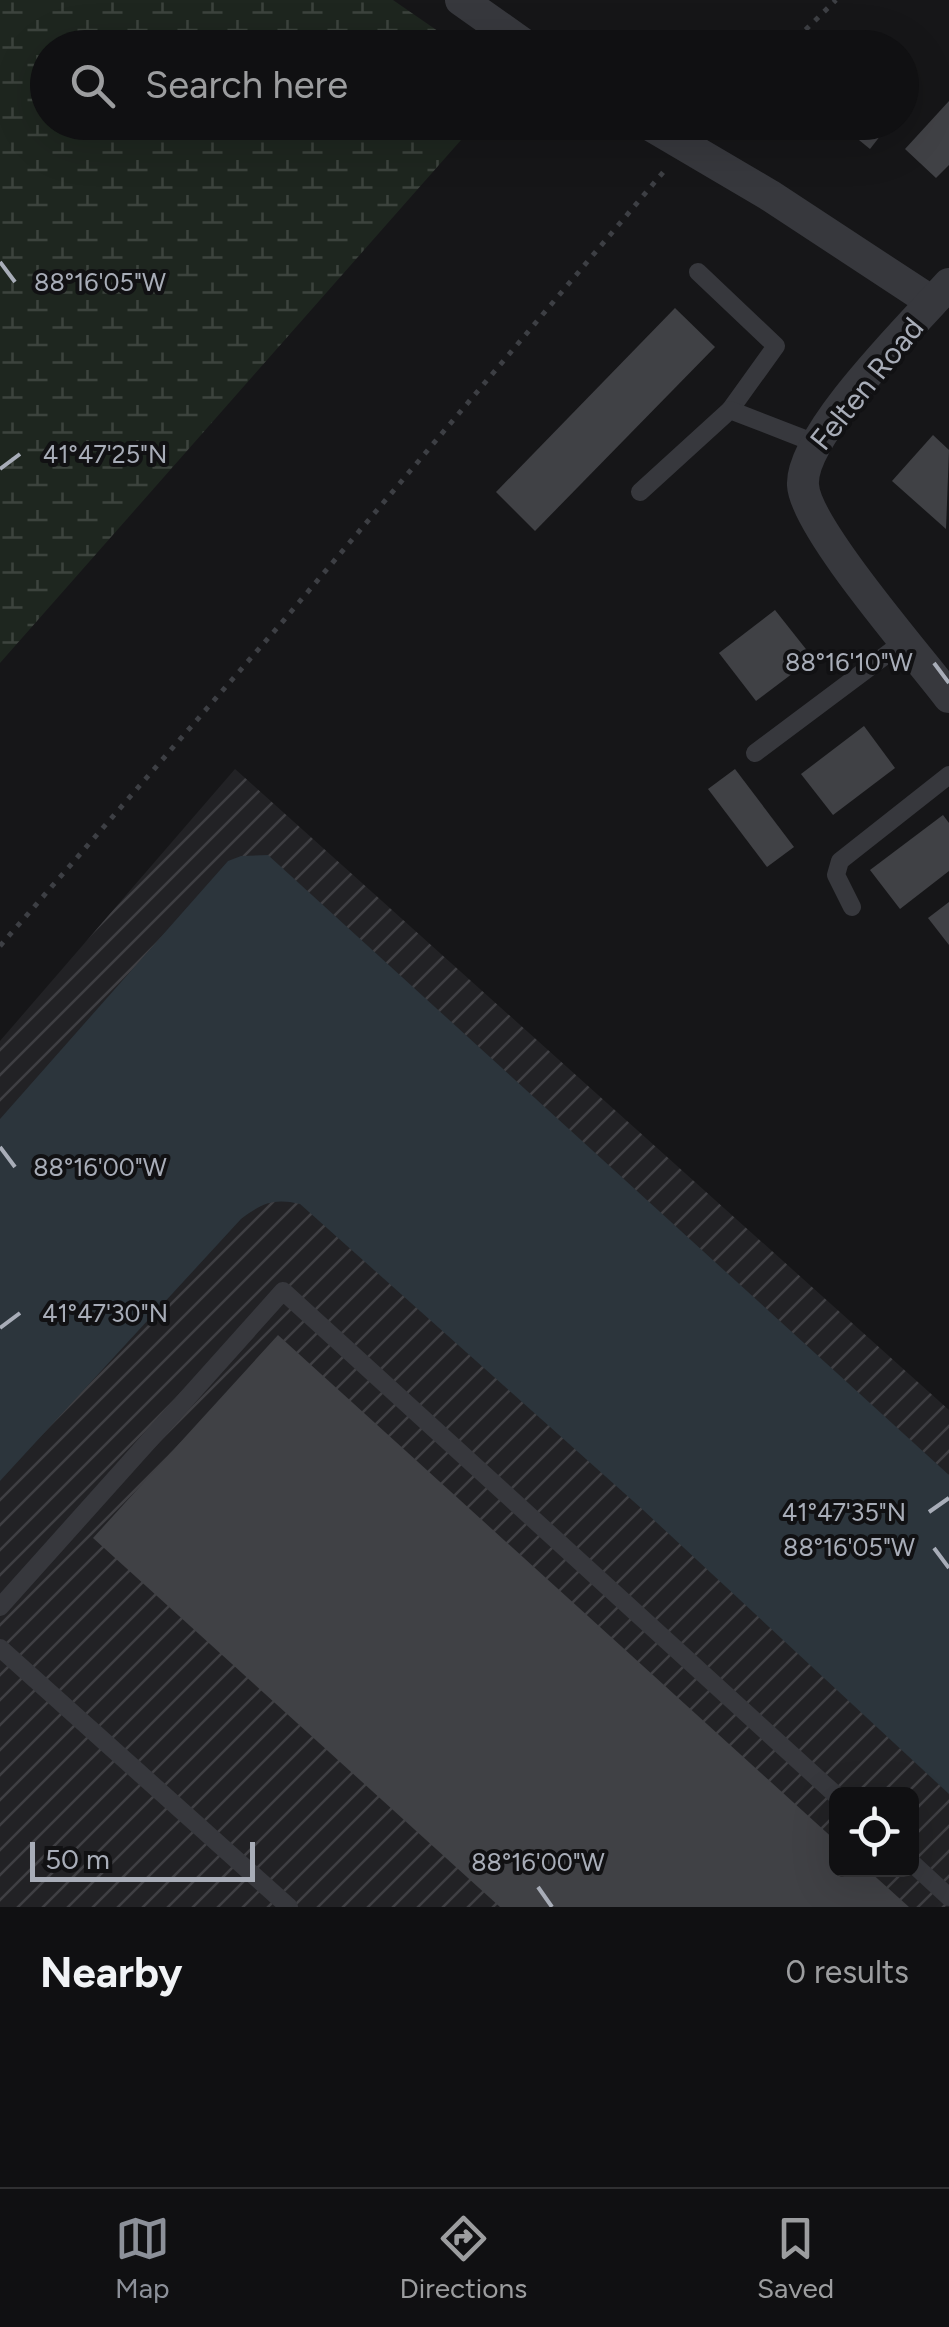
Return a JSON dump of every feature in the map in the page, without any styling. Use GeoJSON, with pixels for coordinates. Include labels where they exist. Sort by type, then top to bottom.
{"type":"FeatureCollection","features":[{"type":"Feature","properties":{"kind":"street"},"geometry":{"type":"LineString","coordinates":[[461,0],[504,30]]}},
{"type":"Feature","properties":{"kind":"street","name":"Felten Road"},"geometry":{"type":"LineString","coordinates":[[676,140],[941,293],[815,442],[805,464],[808,509],[949,697]]}},
{"type":"Feature","properties":{"kind":"lane"},"geometry":{"type":"LineString","coordinates":[[640,492],[730,410],[776,346],[698,272]]}},
{"type":"Feature","properties":{"kind":"lane"},"geometry":{"type":"LineString","coordinates":[[730,410],[815,442]]}},
{"type":"Feature","properties":{"kind":"lane"},"geometry":{"type":"LineString","coordinates":[[756,752],[906,640]]}},
{"type":"Feature","properties":{"kind":"lane"},"geometry":{"type":"LineString","coordinates":[[852,907],[836,875],[840,861],[949,775]]}},
{"type":"Feature","properties":{"kind":"lane"},"geometry":{"type":"LineString","coordinates":[[0,1607],[283,1291],[829,1789]]}},
{"type":"Feature","properties":{"kind":"lane"},"geometry":{"type":"LineString","coordinates":[[0,1648],[289,1907]]}},
{"type":"Feature","properties":{"kind":"lane"},"geometry":{"type":"LineString","coordinates":[[919,1869],[949,1897]]}},
{"type":"Feature","properties":{"kind":"path"},"geometry":{"type":"LineString","coordinates":[[805,30],[836,0]]}},
{"type":"Feature","properties":{"kind":"path"},"geometry":{"type":"LineString","coordinates":[[0,946],[258,650],[662,171],[719,140]]}},
{"type":"Feature","properties":{"kind":"shaded area"},"geometry":{"type":"Polygon","coordinates":[[[235,769],[949,1410],[949,1907],[0,1907],[0,1041],[235,769]]]}},
{"type":"Feature","properties":{"kind":"shaded area"},"geometry":{"type":"Polygon","coordinates":[[[268,855],[949,1475],[949,1794],[642,1509],[300,1204],[269,1203],[241,1219],[0,1481],[0,1119],[228,861],[241,856],[268,855]]]}},
{"type":"Feature","properties":{"kind":"green space"},"geometry":{"type":"Polygon","coordinates":[[[0,0],[393,0],[436,30],[30,30],[30,140],[461,140],[0,663],[0,0]]]}},
{"type":"Feature","properties":{"kind":"building"},"geometry":{"type":"Polygon","coordinates":[[[949,101],[949,165],[936,178],[905,149],[913,140],[919,140],[919,134],[949,101]]]}},
{"type":"Feature","properties":{"kind":"building"},"geometry":{"type":"Polygon","coordinates":[[[859,140],[877,140],[870,149],[859,140]]]}},
{"type":"Feature","properties":{"kind":"building"},"geometry":{"type":"Polygon","coordinates":[[[675,308],[715,347],[535,531],[496,492],[675,308]]]}},
{"type":"Feature","properties":{"kind":"building"},"geometry":{"type":"Polygon","coordinates":[[[933,435],[949,450],[946,529],[892,481],[933,435]]]}},
{"type":"Feature","properties":{"kind":"building"},"geometry":{"type":"Polygon","coordinates":[[[775,610],[813,658],[756,701],[719,653],[775,610]]]}},
{"type":"Feature","properties":{"kind":"building"},"geometry":{"type":"Polygon","coordinates":[[[864,726],[895,768],[833,815],[801,774],[864,726]]]}},
{"type":"Feature","properties":{"kind":"building"},"geometry":{"type":"Polygon","coordinates":[[[735,769],[794,847],[767,867],[708,789],[735,769]]]}},
{"type":"Feature","properties":{"kind":"building"},"geometry":{"type":"Polygon","coordinates":[[[943,815],[949,823],[949,871],[900,909],[870,870],[943,815]]]}},
{"type":"Feature","properties":{"kind":"building"},"geometry":{"type":"Polygon","coordinates":[[[949,902],[949,945],[928,918],[949,902]]]}},
{"type":"Feature","properties":{"kind":"building"},"geometry":{"type":"Polygon","coordinates":[[[278,1335],[829,1835],[829,1877],[876,1877],[909,1907],[500,1907],[93,1538],[278,1335]]]}}]}
